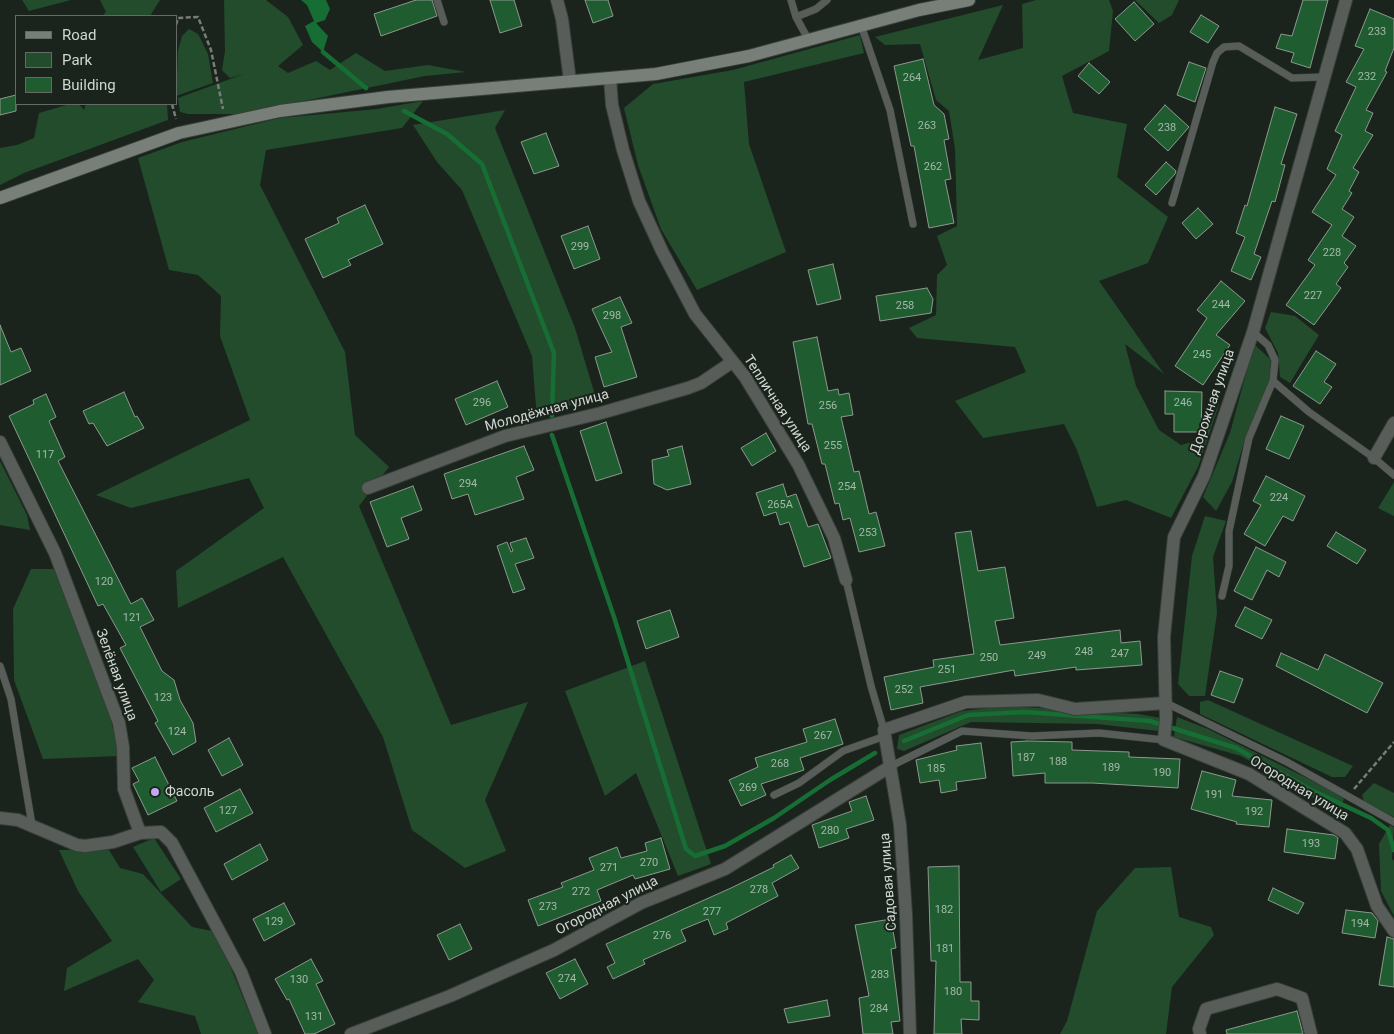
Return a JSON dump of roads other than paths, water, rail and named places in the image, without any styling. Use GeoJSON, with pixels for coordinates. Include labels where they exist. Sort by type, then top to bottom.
{"type":"FeatureCollection","features":[{"type":"Feature","properties":{"kind":"street"},"geometry":{"type":"LineString","coordinates":[[557,0],[562,20],[570,81]]}},
{"type":"Feature","properties":{"kind":"street"},"geometry":{"type":"LineString","coordinates":[[0,198],[178,133],[226,122],[280,111],[388,97],[656,74],[704,66],[861,25],[969,0]]}},
{"type":"Feature","properties":{"kind":"street","name":"Дорожная улица"},"geometry":{"type":"LineString","coordinates":[[1165,730],[1164,638],[1174,537],[1204,476],[1253,332],[1346,0]]}},
{"type":"Feature","properties":{"kind":"street","name":"Тепличная улица"},"geometry":{"type":"LineString","coordinates":[[610,78],[612,105],[639,201],[662,251],[695,314],[745,377],[798,464],[834,538],[846,580]]}},
{"type":"Feature","properties":{"kind":"street","name":"Молодёжная улица"},"geometry":{"type":"LineString","coordinates":[[368,488],[505,436],[602,413],[688,388],[701,383],[732,362]]}},
{"type":"Feature","properties":{"kind":"street"},"geometry":{"type":"LineString","coordinates":[[1374,458],[1394,423]]}},
{"type":"Feature","properties":{"kind":"street","name":"Зелёная улица"},"geometry":{"type":"LineString","coordinates":[[0,442],[55,553],[119,723],[123,747],[124,789],[140,833]]}},
{"type":"Feature","properties":{"kind":"street"},"geometry":{"type":"LineString","coordinates":[[885,733],[966,702],[1038,700],[1075,709],[1166,702]]}},
{"type":"Feature","properties":{"kind":"street","name":"Огородная улица"},"geometry":{"type":"LineString","coordinates":[[1165,730],[1248,774],[1345,833],[1357,849],[1377,906],[1394,931]]}},
{"type":"Feature","properties":{"kind":"street","name":"Садовая улица"},"geometry":{"type":"LineString","coordinates":[[885,733],[901,835],[910,1034]]}},
{"type":"Feature","properties":{"kind":"street","name":"Огородная улица"},"geometry":{"type":"LineString","coordinates":[[351,1034],[450,996],[554,950],[641,903],[725,869],[891,766]]}},
{"type":"Feature","properties":{"kind":"street"},"geometry":{"type":"LineString","coordinates":[[0,818],[18,820],[77,845],[85,846],[113,842],[140,833],[161,832],[172,843],[241,972],[265,1034]]}},
{"type":"Feature","properties":{"kind":"street"},"geometry":{"type":"LineString","coordinates":[[1200,1034],[1199,1028],[1206,1009],[1277,988],[1302,998],[1311,1034]]}},
{"type":"Feature","properties":{"kind":"lane"},"geometry":{"type":"LineString","coordinates":[[438,0],[444,22]]}},
{"type":"Feature","properties":{"kind":"lane"},"geometry":{"type":"LineString","coordinates":[[791,0],[796,18],[808,39]]}},
{"type":"Feature","properties":{"kind":"lane"},"geometry":{"type":"LineString","coordinates":[[796,18],[816,9],[827,0]]}},
{"type":"Feature","properties":{"kind":"lane"},"geometry":{"type":"LineString","coordinates":[[861,25],[890,110],[913,224]]}},
{"type":"Feature","properties":{"kind":"lane"},"geometry":{"type":"LineString","coordinates":[[1172,203],[1213,62],[1217,53],[1224,47],[1239,46],[1268,66],[1292,78],[1323,77]]}},
{"type":"Feature","properties":{"kind":"lane"},"geometry":{"type":"LineString","coordinates":[[1222,596],[1228,566],[1229,531],[1248,438],[1274,381],[1275,360],[1268,345],[1253,332]]}},
{"type":"Feature","properties":{"kind":"lane"},"geometry":{"type":"LineString","coordinates":[[1274,381],[1309,412],[1374,458],[1394,475]]}},
{"type":"Feature","properties":{"kind":"lane","name":"Тепличная улица"},"geometry":{"type":"LineString","coordinates":[[846,580],[871,686],[885,733]]}},
{"type":"Feature","properties":{"kind":"lane"},"geometry":{"type":"LineString","coordinates":[[0,666],[11,699],[32,825]]}},
{"type":"Feature","properties":{"kind":"lane"},"geometry":{"type":"LineString","coordinates":[[1166,702],[1348,796],[1394,822]]}},
{"type":"Feature","properties":{"kind":"lane"},"geometry":{"type":"LineString","coordinates":[[891,766],[962,731],[1032,736],[1165,730]]}},
{"type":"Feature","properties":{"kind":"lane"},"geometry":{"type":"LineString","coordinates":[[774,795],[799,783],[843,751],[885,733]]}},
{"type":"Feature","properties":{"kind":"waterway"},"geometry":{"type":"LineString","coordinates":[[323,52],[366,88]]}},
{"type":"Feature","properties":{"kind":"waterway"},"geometry":{"type":"LineString","coordinates":[[404,111],[447,134],[482,164],[554,353],[552,417]]}},
{"type":"Feature","properties":{"kind":"waterway"},"geometry":{"type":"LineString","coordinates":[[552,435],[614,617],[686,849],[695,856],[725,846],[774,818],[830,780],[875,753]]}},
{"type":"Feature","properties":{"kind":"waterway"},"geometry":{"type":"LineString","coordinates":[[904,741],[968,715],[1025,712],[1150,721],[1236,748],[1311,790],[1371,818],[1388,830],[1394,850]]}},
{"type":"Feature","properties":{"kind":"place","name":"Фасоль"},"geometry":{"type":"Point","coordinates":[155,792]}}]}
